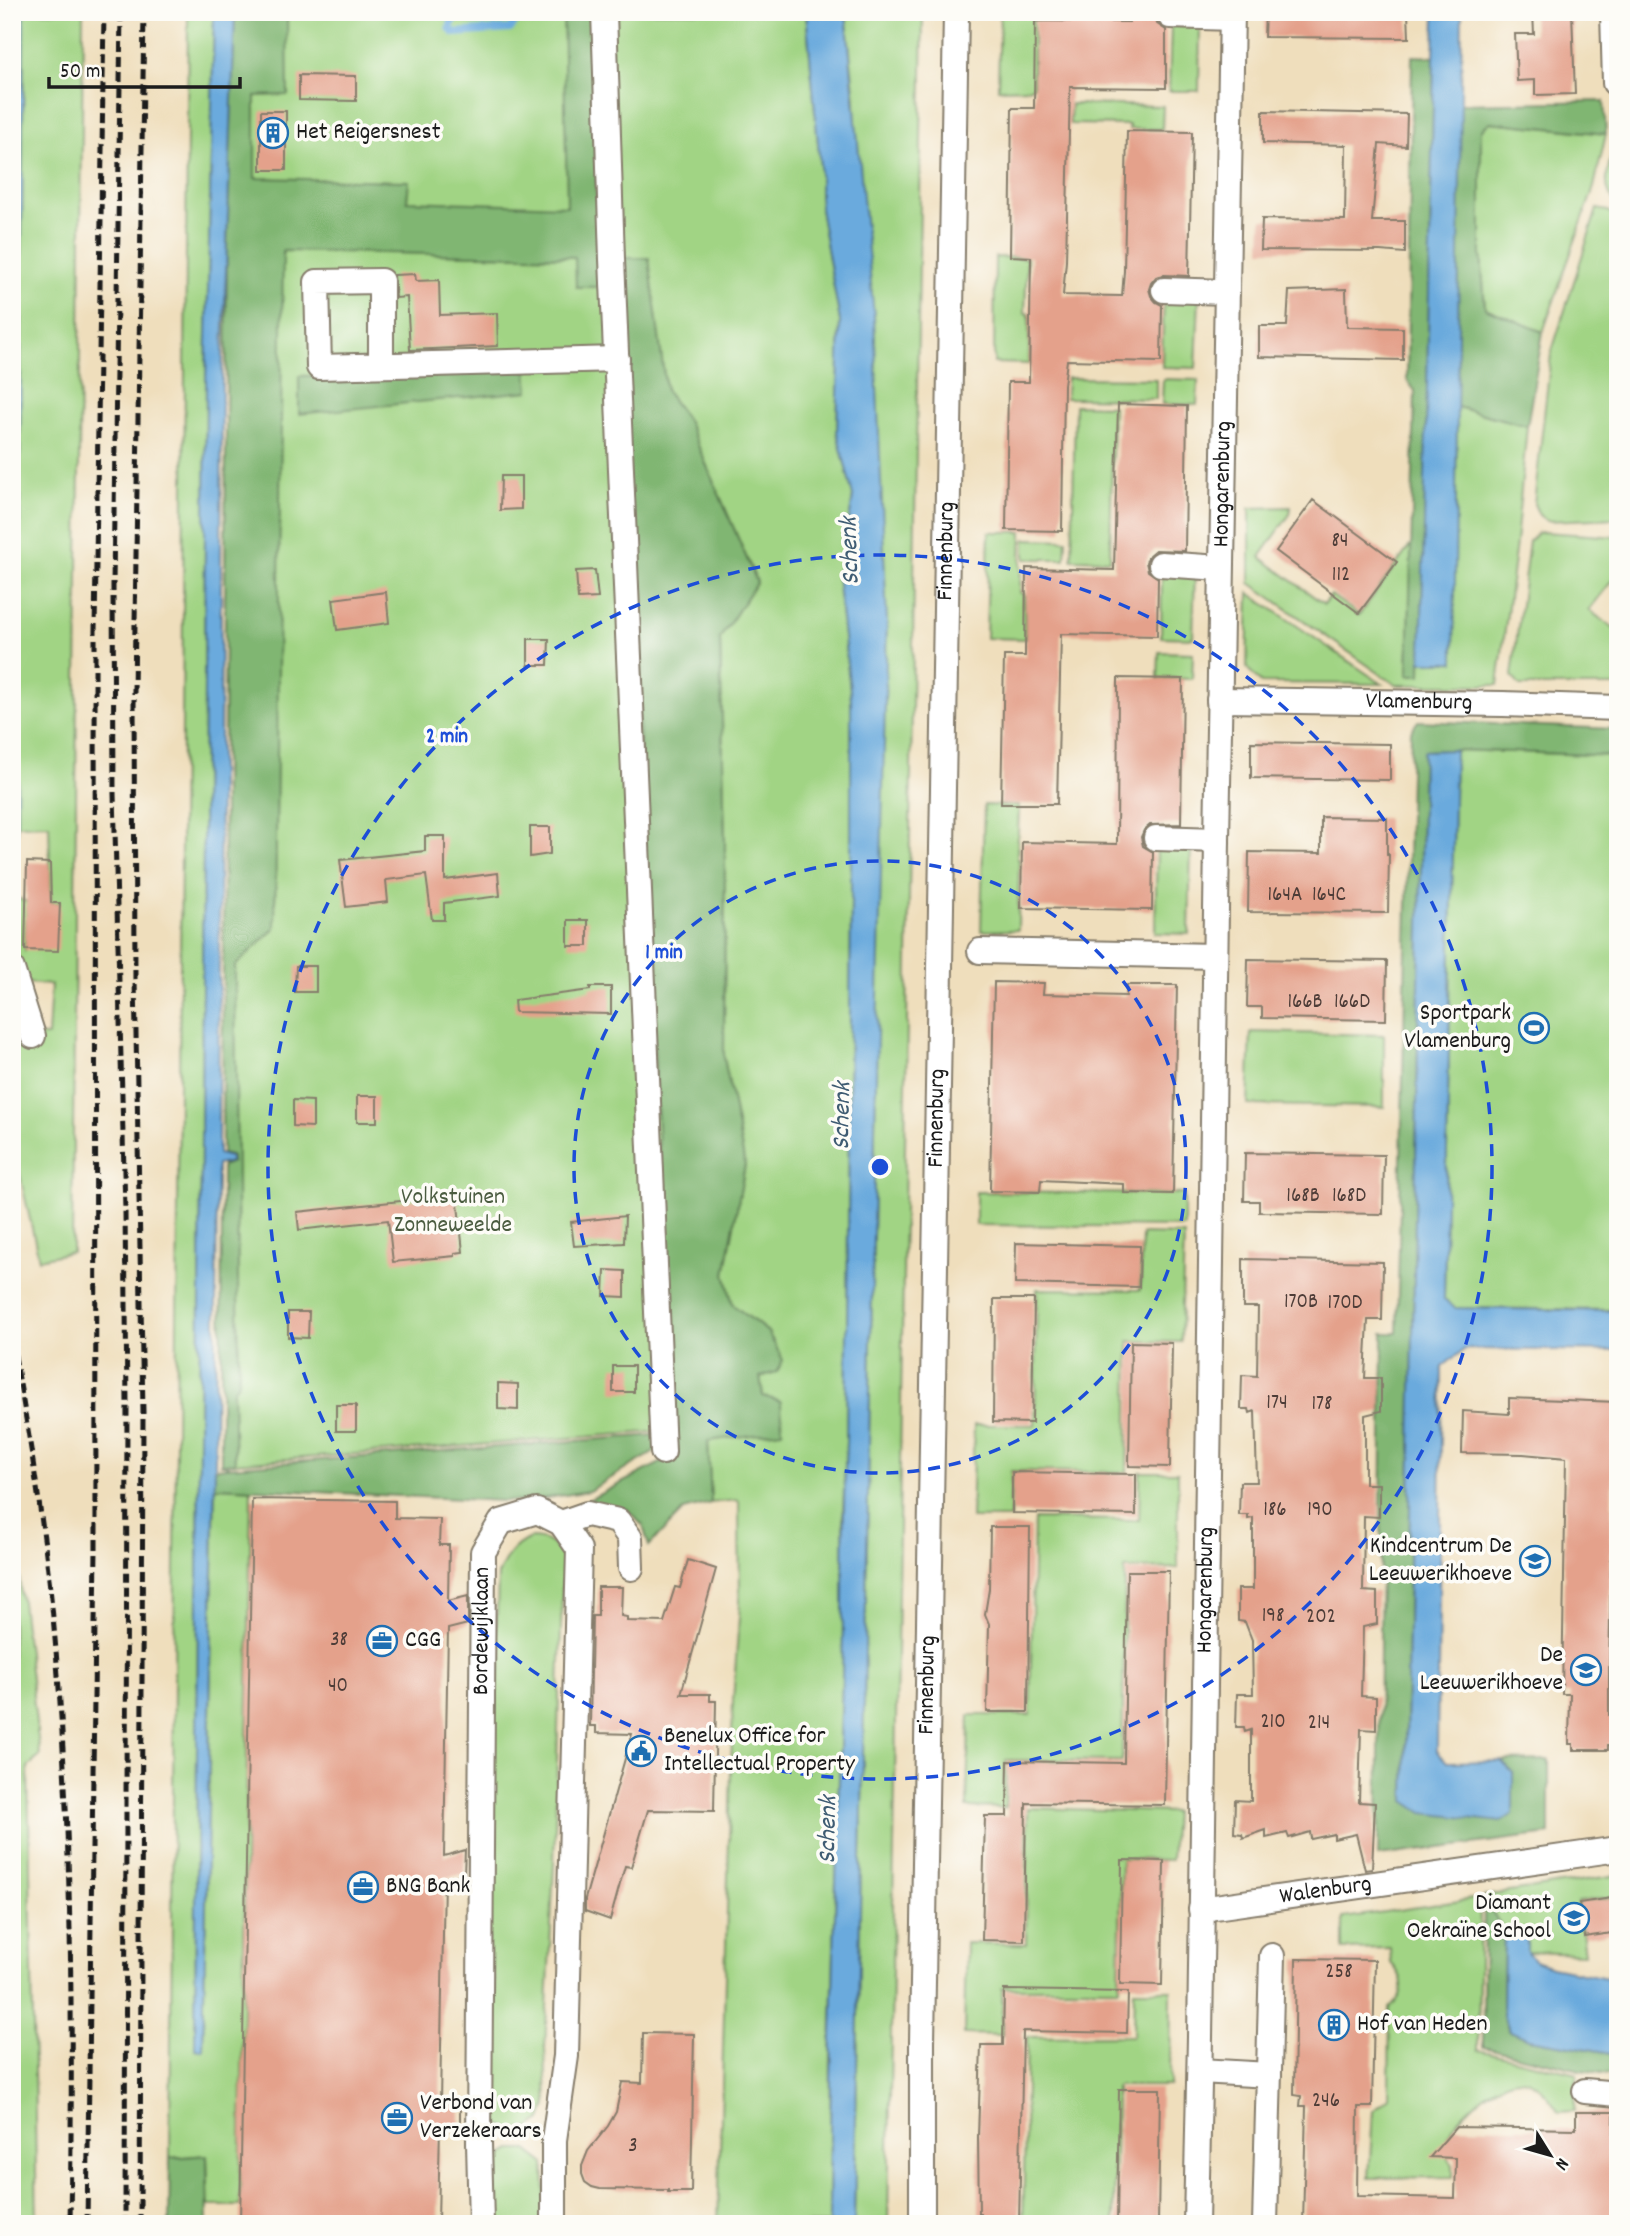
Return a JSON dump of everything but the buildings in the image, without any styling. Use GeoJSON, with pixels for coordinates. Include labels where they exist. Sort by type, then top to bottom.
{"type":"FeatureCollection","features":[{"type":"Feature","properties":{"kind":"street"},"geometry":{"type":"LineString","coordinates":[[604,12],[663,1452]]}},
{"type":"Feature","properties":{"kind":"street","name":"Finnenburg"},"geometry":{"type":"LineString","coordinates":[[922,2224],[922,2042],[956,12]]}},
{"type":"Feature","properties":{"kind":"street"},"geometry":{"type":"LineString","coordinates":[[1613,12],[1615,83],[1618,83]]}},
{"type":"Feature","properties":{"kind":"street"},"geometry":{"type":"LineString","coordinates":[[1170,16],[1232,15]]}},
{"type":"Feature","properties":{"kind":"street","name":"Hongarenburg"},"geometry":{"type":"LineString","coordinates":[[1196,2224],[1232,15]]}},
{"type":"Feature","properties":{"kind":"street"},"geometry":{"type":"LineString","coordinates":[[1164,290],[1227,292]]}},
{"type":"Feature","properties":{"kind":"street"},"geometry":{"type":"LineString","coordinates":[[381,365],[617,359]]}},
{"type":"Feature","properties":{"kind":"street"},"geometry":{"type":"LineString","coordinates":[[1161,564],[1222,568]]}},
{"type":"Feature","properties":{"kind":"street","name":"Vlamenburg"},"geometry":{"type":"LineString","coordinates":[[1219,700],[1618,708]]}},
{"type":"Feature","properties":{"kind":"street"},"geometry":{"type":"LineString","coordinates":[[1156,838],[1217,840]]}},
{"type":"Feature","properties":{"kind":"street"},"geometry":{"type":"LineString","coordinates":[[980,951],[1215,956]]}},
{"type":"Feature","properties":{"kind":"street"},"geometry":{"type":"LineString","coordinates":[[12,969],[33,1036]]}},
{"type":"Feature","properties":{"kind":"street","name":"Bordewijklaan"},"geometry":{"type":"LineString","coordinates":[[481,2224],[479,2143],[483,1552],[502,1522],[537,1511],[561,1523]]}},
{"type":"Feature","properties":{"kind":"street"},"geometry":{"type":"LineString","coordinates":[[554,2224],[554,2140],[566,2056],[579,1549],[561,1523],[587,1514],[618,1521],[630,1538],[631,1568]]}},
{"type":"Feature","properties":{"kind":"street","name":"Walenburg"},"geometry":{"type":"LineString","coordinates":[[1201,1909],[1618,1849]]}},
{"type":"Feature","properties":{"kind":"street"},"geometry":{"type":"LineString","coordinates":[[1265,2224],[1272,1956]]}},
{"type":"Feature","properties":{"kind":"street"},"geometry":{"type":"LineString","coordinates":[[1200,2071],[1269,2075]]}},
{"type":"Feature","properties":{"kind":"street"},"geometry":{"type":"LineString","coordinates":[[1585,2091],[1618,2094]]}},
{"type":"Feature","properties":{"kind":"green space"},"geometry":{"type":"Polygon","coordinates":[[[24,12],[83,12],[72,1252],[39,1259],[12,1140],[12,1035],[48,1036],[51,985],[26,983],[21,973],[14,941],[12,896],[27,902],[25,950],[60,903],[51,903],[49,824],[17,825],[24,12]]]}},
{"type":"Feature","properties":{"kind":"green space"},"geometry":{"type":"Polygon","coordinates":[[[188,12],[214,12],[206,382],[195,2049],[203,2049],[215,1487],[251,1487],[240,2206],[209,2206],[207,2155],[170,2158],[188,12]]]}},
{"type":"Feature","properties":{"kind":"green space"},"geometry":{"type":"Polygon","coordinates":[[[235,12],[287,12],[288,95],[255,96],[255,178],[409,181],[407,201],[567,206],[563,12],[592,12],[599,287],[576,287],[575,257],[283,251],[275,928],[235,966],[239,1382],[233,1390],[235,1463],[221,1464],[222,1166],[232,1162],[232,1156],[222,1154],[227,249],[235,12]]]}},
{"type":"Feature","properties":{"kind":"green space"},"geometry":{"type":"Polygon","coordinates":[[[236,12],[575,12],[584,223],[228,209],[236,12]]]}},
{"type":"Feature","properties":{"kind":"green space","name":"Volkstuinen Zonneweelde"},"geometry":{"type":"Polygon","coordinates":[[[609,12],[806,12],[820,166],[820,209],[840,321],[837,432],[853,496],[844,553],[837,575],[851,699],[851,899],[843,1644],[831,2049],[829,2224],[718,2224],[733,1701],[740,1603],[739,1502],[711,1503],[708,1441],[782,1430],[763,1396],[760,1377],[768,1332],[733,1305],[725,1274],[745,1165],[724,1058],[725,842],[720,638],[757,582],[687,420],[666,391],[648,258],[695,1431],[649,1432],[221,1464],[227,249],[616,258],[609,12]]]}},
{"type":"Feature","properties":{"kind":"green space"},"geometry":{"type":"Polygon","coordinates":[[[846,12],[923,12],[888,2224],[854,2224],[876,1080],[855,99],[846,12]]]}},
{"type":"Feature","properties":{"kind":"green space"},"geometry":{"type":"Polygon","coordinates":[[[1000,12],[1063,12],[1063,19],[1033,19],[1033,86],[1030,88],[998,89],[1000,12]]]}},
{"type":"Feature","properties":{"kind":"green space"},"geometry":{"type":"Polygon","coordinates":[[[1171,26],[1200,26],[1199,91],[1169,91],[1171,26]]]}},
{"type":"Feature","properties":{"kind":"green space"},"geometry":{"type":"Polygon","coordinates":[[[1412,56],[1434,57],[1421,675],[1408,675],[1415,391],[1407,380],[1412,56]]]}},
{"type":"Feature","properties":{"kind":"green space"},"geometry":{"type":"Polygon","coordinates":[[[1604,101],[1606,134],[1490,122],[1481,130],[1481,254],[1485,308],[1543,332],[1527,426],[1457,407],[1460,104],[1604,101]]]}},
{"type":"Feature","properties":{"kind":"green space"},"geometry":{"type":"Polygon","coordinates":[[[1071,104],[1163,106],[1162,129],[1129,129],[1129,125],[1070,124],[1071,104]]]}},
{"type":"Feature","properties":{"kind":"green space"},"geometry":{"type":"Polygon","coordinates":[[[1489,122],[1606,134],[1594,187],[1543,332],[1485,308],[1481,254],[1481,130],[1489,122]]]}},
{"type":"Feature","properties":{"kind":"green space"},"geometry":{"type":"Polygon","coordinates":[[[1616,139],[1618,204],[1608,190],[1607,182],[1616,139]]]}},
{"type":"Feature","properties":{"kind":"green space"},"geometry":{"type":"Polygon","coordinates":[[[1597,209],[1608,211],[1618,218],[1618,518],[1547,521],[1539,515],[1534,504],[1551,354],[1597,209]]]}},
{"type":"Feature","properties":{"kind":"green space"},"geometry":{"type":"Polygon","coordinates":[[[995,257],[1027,258],[1025,313],[1029,314],[1029,364],[994,363],[995,257]]]}},
{"type":"Feature","properties":{"kind":"green space"},"geometry":{"type":"Polygon","coordinates":[[[617,258],[649,258],[666,391],[687,420],[757,582],[720,638],[725,842],[724,1058],[745,1165],[725,1274],[733,1305],[768,1332],[783,1360],[777,1372],[760,1377],[763,1396],[781,1402],[782,1431],[708,1441],[711,1503],[684,1510],[649,1546],[643,1526],[627,1509],[575,1507],[678,1454],[659,1150],[617,258]]]}},
{"type":"Feature","properties":{"kind":"green space"},"geometry":{"type":"Polygon","coordinates":[[[1164,298],[1199,298],[1196,368],[1162,367],[1164,298]]]}},
{"type":"Feature","properties":{"kind":"green space"},"geometry":{"type":"Polygon","coordinates":[[[527,370],[529,391],[299,414],[299,376],[527,370]]]}},
{"type":"Feature","properties":{"kind":"green space"},"geometry":{"type":"Polygon","coordinates":[[[1067,378],[1156,379],[1156,399],[1066,398],[1067,378]]]}},
{"type":"Feature","properties":{"kind":"green space"},"geometry":{"type":"Polygon","coordinates":[[[1163,379],[1198,380],[1197,405],[1162,404],[1163,379]]]}},
{"type":"Feature","properties":{"kind":"green space"},"geometry":{"type":"Polygon","coordinates":[[[1075,405],[1113,406],[1110,560],[1072,559],[1075,405]]]}},
{"type":"Feature","properties":{"kind":"green space"},"geometry":{"type":"Polygon","coordinates":[[[1457,407],[1527,426],[1498,685],[1396,685],[1250,583],[1250,508],[1291,507],[1290,514],[1260,557],[1324,604],[1331,595],[1359,615],[1413,542],[1408,675],[1421,675],[1421,662],[1453,662],[1457,407]]]}},
{"type":"Feature","properties":{"kind":"green space"},"geometry":{"type":"Polygon","coordinates":[[[989,532],[1022,532],[1020,593],[1024,594],[1025,639],[986,638],[989,532]]]}},
{"type":"Feature","properties":{"kind":"green space"},"geometry":{"type":"Polygon","coordinates":[[[1537,533],[1618,537],[1618,573],[1589,610],[1618,632],[1618,686],[1520,686],[1512,676],[1529,541],[1537,533]]]}},
{"type":"Feature","properties":{"kind":"green space"},"geometry":{"type":"Polygon","coordinates":[[[1025,539],[1066,540],[1065,559],[1025,559],[1025,539]]]}},
{"type":"Feature","properties":{"kind":"green space"},"geometry":{"type":"Polygon","coordinates":[[[1162,571],[1195,571],[1193,638],[1161,637],[1162,571]]]}},
{"type":"Feature","properties":{"kind":"green space"},"geometry":{"type":"Polygon","coordinates":[[[1249,593],[1382,684],[1261,683],[1247,668],[1249,593]]]}},
{"type":"Feature","properties":{"kind":"green space"},"geometry":{"type":"Polygon","coordinates":[[[1159,652],[1193,653],[1192,679],[1158,678],[1159,652]]]}},
{"type":"Feature","properties":{"kind":"green space"},"geometry":{"type":"Polygon","coordinates":[[[1418,721],[1618,729],[1618,756],[1423,751],[1405,1801],[1513,1773],[1501,1761],[1549,1760],[1549,1834],[1378,1856],[1383,1333],[1397,1333],[1411,731],[1418,721]]]}},
{"type":"Feature","properties":{"kind":"green space","name":"Sportpark Vlamenburg"},"geometry":{"type":"Polygon","coordinates":[[[1455,750],[1618,756],[1618,1310],[1455,1308],[1444,1300],[1455,750]]]}},
{"type":"Feature","properties":{"kind":"green space"},"geometry":{"type":"Polygon","coordinates":[[[984,805],[1019,806],[1018,930],[981,931],[984,805]]]}},
{"type":"Feature","properties":{"kind":"green space"},"geometry":{"type":"Polygon","coordinates":[[[1157,845],[1191,846],[1189,934],[1155,933],[1157,845]]]}},
{"type":"Feature","properties":{"kind":"green space"},"geometry":{"type":"Polygon","coordinates":[[[1251,1032],[1384,1035],[1384,1107],[1248,1105],[1251,1032]]]}},
{"type":"Feature","properties":{"kind":"green space"},"geometry":{"type":"Polygon","coordinates":[[[976,1192],[1184,1194],[1184,1227],[976,1225],[976,1192]]]}},
{"type":"Feature","properties":{"kind":"green space"},"geometry":{"type":"Polygon","coordinates":[[[1142,1234],[1184,1235],[1181,1342],[1129,1341],[1127,1472],[1011,1471],[1010,1518],[971,1518],[974,1425],[1035,1425],[1037,1289],[1140,1290],[1142,1234]]]}},
{"type":"Feature","properties":{"kind":"green space"},"geometry":{"type":"Polygon","coordinates":[[[655,1435],[658,1450],[589,1491],[523,1502],[215,1487],[215,1468],[655,1435]]]}},
{"type":"Feature","properties":{"kind":"green space"},"geometry":{"type":"Polygon","coordinates":[[[1140,1472],[1178,1472],[1178,1568],[1125,1569],[1122,1761],[1006,1760],[1005,1808],[967,1807],[969,1715],[1030,1715],[1034,1519],[1139,1520],[1140,1472]]]}},
{"type":"Feature","properties":{"kind":"green space"},"geometry":{"type":"Polygon","coordinates":[[[12,1516],[40,1756],[28,1767],[37,2220],[12,2219],[12,1516]]]}},
{"type":"Feature","properties":{"kind":"green space"},"geometry":{"type":"Polygon","coordinates":[[[530,1538],[550,1542],[563,1559],[554,1864],[545,2048],[547,2105],[542,2120],[528,2129],[512,2130],[497,2123],[492,2097],[495,1997],[488,1948],[498,1575],[510,1553],[530,1538]]]}},
{"type":"Feature","properties":{"kind":"green space"},"geometry":{"type":"Polygon","coordinates":[[[1028,1808],[1174,1812],[1171,1860],[1121,1859],[1119,1988],[1002,1988],[1002,2035],[964,2034],[966,1943],[1026,1944],[1028,1808]]]}},
{"type":"Feature","properties":{"kind":"green space"},"geometry":{"type":"Polygon","coordinates":[[[1618,1875],[1618,1896],[1578,1902],[1585,1954],[1527,1952],[1526,1929],[1504,1933],[1484,1896],[1618,1875]]]}},
{"type":"Feature","properties":{"kind":"green space"},"geometry":{"type":"Polygon","coordinates":[[[1484,1896],[1504,1933],[1503,2016],[1509,2031],[1529,2039],[1618,2054],[1618,2075],[1580,2070],[1483,2047],[1484,1896]]]}},
{"type":"Feature","properties":{"kind":"green space"},"geometry":{"type":"Polygon","coordinates":[[[1480,1898],[1478,2050],[1577,2074],[1574,2111],[1559,2112],[1543,2091],[1529,2081],[1509,2081],[1478,2100],[1452,2128],[1442,2149],[1453,2165],[1453,2177],[1369,2178],[1373,2111],[1389,2097],[1390,2008],[1399,1997],[1402,1986],[1399,1974],[1391,1963],[1390,1948],[1343,1949],[1343,1918],[1480,1898]]]}},
{"type":"Feature","properties":{"kind":"green space"},"geometry":{"type":"Polygon","coordinates":[[[1134,1990],[1171,1990],[1170,2086],[1116,2086],[1114,2224],[1023,2224],[1027,2037],[1133,2036],[1134,1990]]]}},
{"type":"Feature","properties":{"kind":"green space"},"geometry":{"type":"Polygon","coordinates":[[[512,2150],[527,2150],[544,2163],[546,2224],[493,2224],[495,2168],[501,2156],[512,2150]]]}},
{"type":"Feature","properties":{"kind":"green space"},"geometry":{"type":"Polygon","coordinates":[[[207,2155],[208,2224],[169,2224],[170,2158],[207,2155]]]}},
{"type":"Feature","properties":{"kind":"water"},"geometry":{"type":"Polygon","coordinates":[[[12,12],[24,12],[16,886],[12,886],[12,12]]]}},
{"type":"Feature","properties":{"kind":"water"},"geometry":{"type":"Polygon","coordinates":[[[214,12],[235,12],[222,384],[218,1154],[230,1157],[230,1162],[217,1165],[215,1468],[203,2050],[195,2049],[206,382],[214,12]]]}},
{"type":"Feature","properties":{"kind":"water","name":"Schenk"},"geometry":{"type":"Polygon","coordinates":[[[806,12],[846,12],[874,316],[887,621],[854,2224],[829,2224],[846,1443],[851,899],[851,699],[837,575],[844,553],[853,496],[837,432],[840,321],[820,209],[820,166],[806,12]]]}},
{"type":"Feature","properties":{"kind":"water"},"geometry":{"type":"Polygon","coordinates":[[[1435,12],[1462,12],[1454,662],[1421,662],[1435,12]]]}},
{"type":"Feature","properties":{"kind":"water"},"geometry":{"type":"Polygon","coordinates":[[[1455,750],[1444,1300],[1455,1308],[1618,1311],[1618,1351],[1465,1349],[1442,1367],[1437,1751],[1447,1762],[1501,1761],[1513,1773],[1513,1814],[1501,1822],[1423,1813],[1405,1801],[1423,751],[1455,750]]]}},
{"type":"Feature","properties":{"kind":"water"},"geometry":{"type":"Polygon","coordinates":[[[1527,1929],[1527,1952],[1535,1961],[1618,1980],[1618,2054],[1529,2039],[1510,2031],[1503,2016],[1504,1933],[1527,1929]]]}},
{"type":"Feature","properties":{"kind":"waterway"},"geometry":{"type":"LineString","coordinates":[[518,12],[518,13],[516,20],[510,29],[454,33],[450,28],[454,17],[518,13],[522,12]]}},
{"type":"Feature","properties":{"kind":"railway"},"geometry":{"type":"LineString","coordinates":[[87,2224],[96,1549],[95,631],[104,12]]}},
{"type":"Feature","properties":{"kind":"railway"},"geometry":{"type":"LineString","coordinates":[[121,12],[113,585],[114,793],[125,1210],[127,1404],[125,2224]]}},
{"type":"Feature","properties":{"kind":"railway"},"geometry":{"type":"LineString","coordinates":[[140,2224],[143,1412],[135,979],[134,692],[144,12]]}},
{"type":"Feature","properties":{"kind":"railway"},"geometry":{"type":"LineString","coordinates":[[12,1340],[41,1513],[53,1617],[64,1769],[70,1920],[70,2224]]}},
{"type":"Feature","properties":{"kind":"place","name":"Het Reigersnest"},"geometry":{"type":"Point","coordinates":[273,133]}},
{"type":"Feature","properties":{"kind":"place","name":"Sportpark Vlamenburg"},"geometry":{"type":"Point","coordinates":[1534,1028]}},
{"type":"Feature","properties":{"kind":"place","name":"Kindcentrum De Leeuwerikhoeve"},"geometry":{"type":"Point","coordinates":[1535,1561]}},
{"type":"Feature","properties":{"kind":"place","name":"CGG"},"geometry":{"type":"Point","coordinates":[382,1641]}},
{"type":"Feature","properties":{"kind":"place","name":"De Leeuwerikhoeve"},"geometry":{"type":"Point","coordinates":[1586,1670]}},
{"type":"Feature","properties":{"kind":"place","name":"Benelux Office for Intellectual Property"},"geometry":{"type":"Point","coordinates":[641,1751]}},
{"type":"Feature","properties":{"kind":"place","name":"BNG Bank"},"geometry":{"type":"Point","coordinates":[363,1887]}},
{"type":"Feature","properties":{"kind":"place","name":"Diamant Oekraïne School"},"geometry":{"type":"Point","coordinates":[1574,1918]}},
{"type":"Feature","properties":{"kind":"place","name":"Hof van Heden"},"geometry":{"type":"Point","coordinates":[1334,2025]}},
{"type":"Feature","properties":{"kind":"place","name":"Verbond van Verzekeraars"},"geometry":{"type":"Point","coordinates":[397,2118]}}]}
